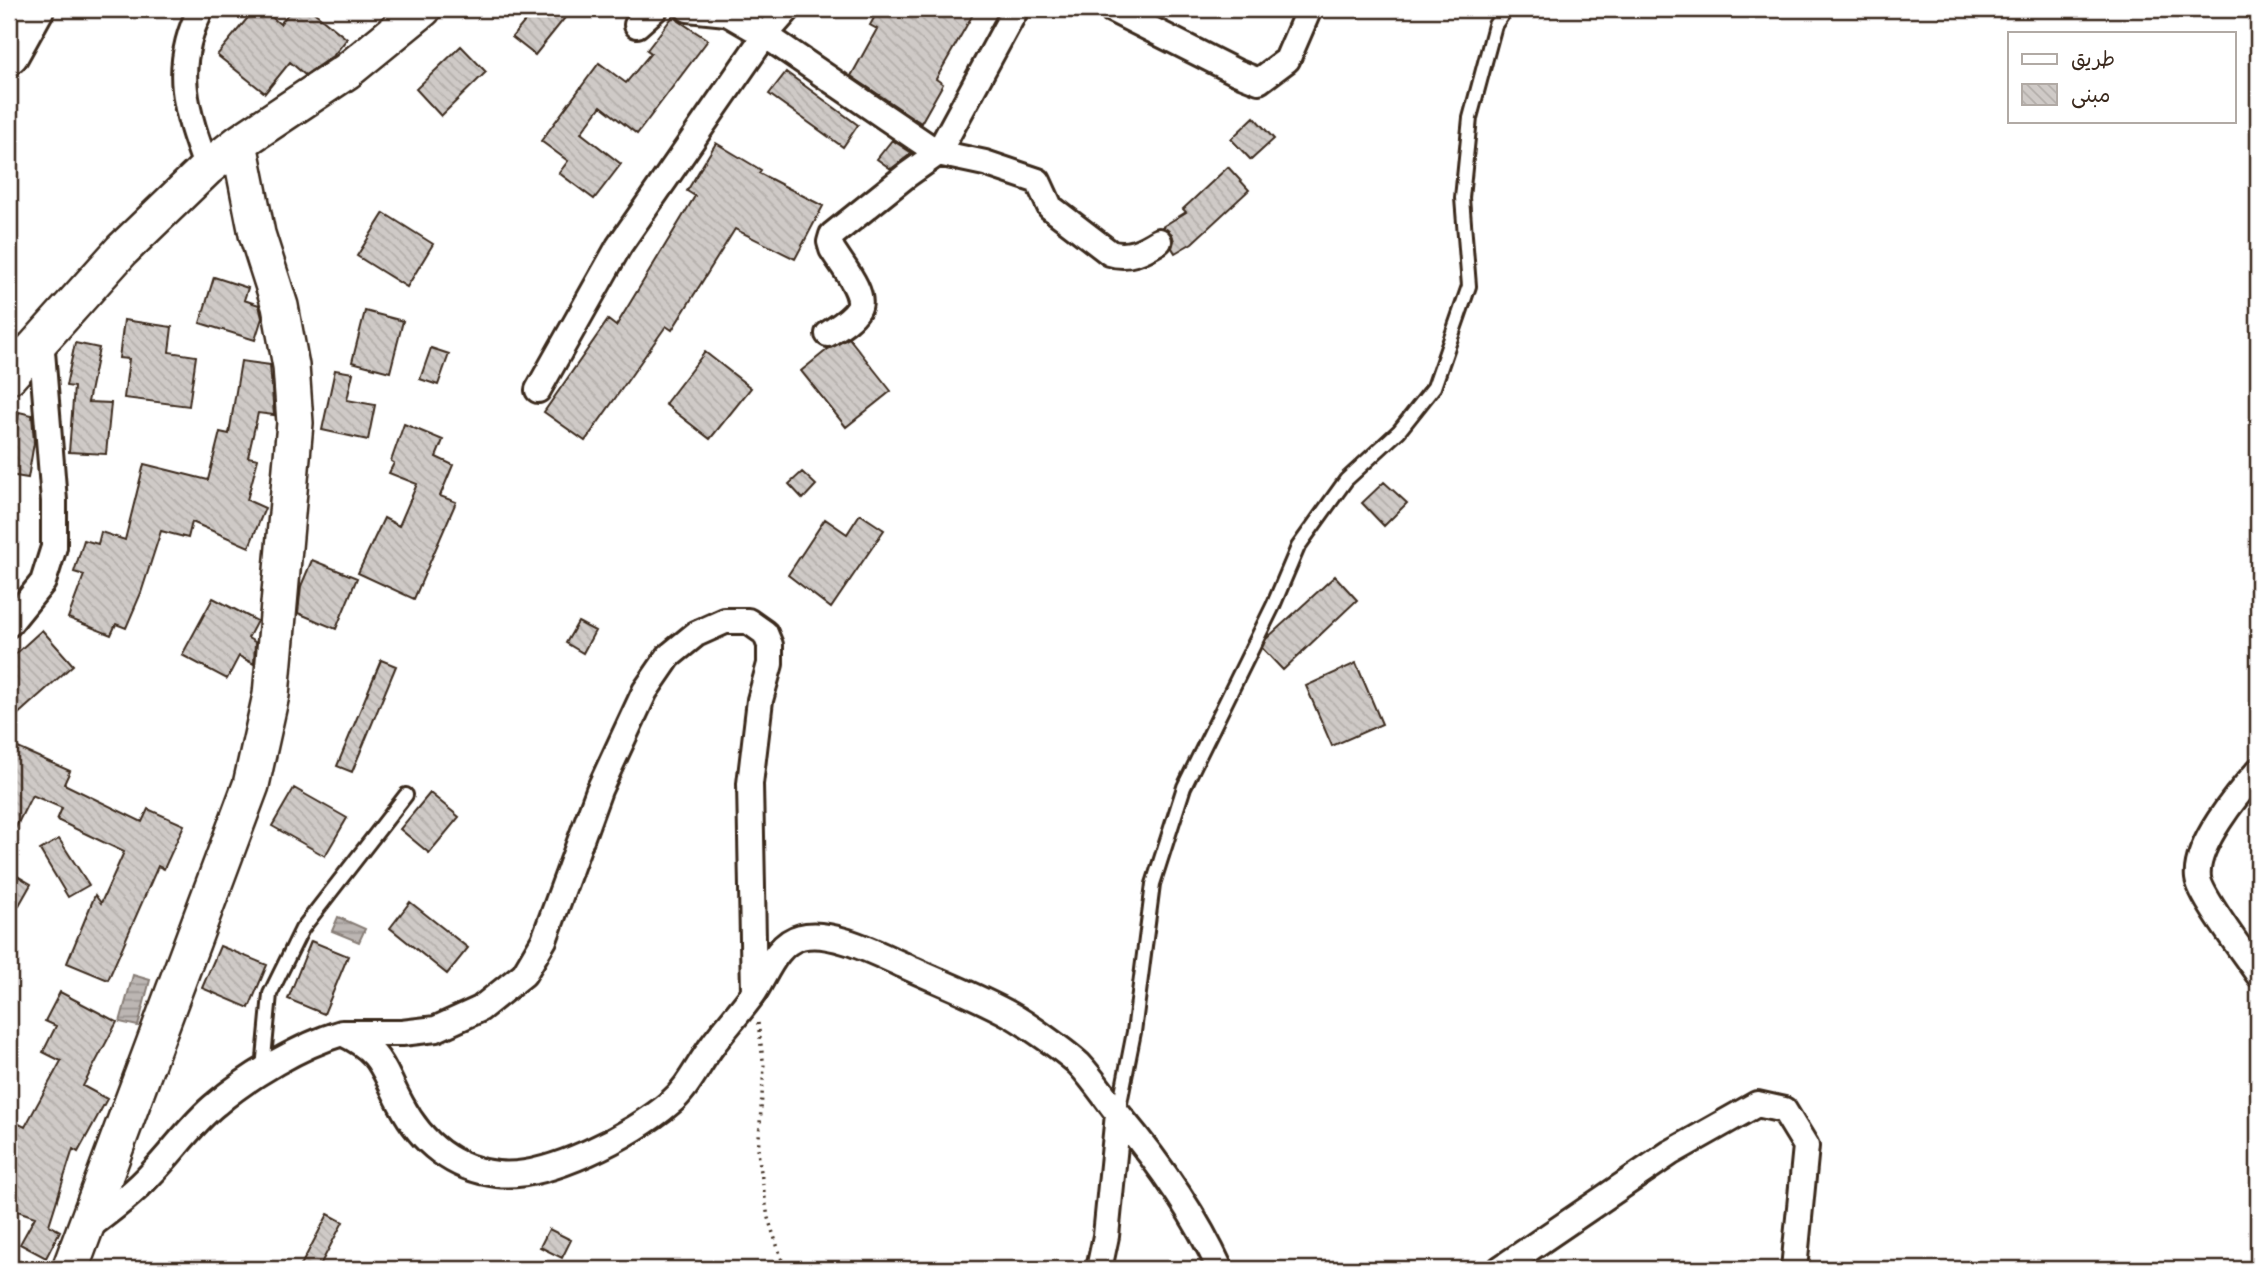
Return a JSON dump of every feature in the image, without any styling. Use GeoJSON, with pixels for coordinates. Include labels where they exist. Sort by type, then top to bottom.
{"type":"FeatureCollection","features":[{"type":"Feature","properties":{"kind":"main road"},"geometry":{"type":"LineString","coordinates":[[9,54],[34,9]]}},
{"type":"Feature","properties":{"kind":"main road"},"geometry":{"type":"LineString","coordinates":[[9,376],[122,250],[207,168],[347,71],[423,9]]}},
{"type":"Feature","properties":{"kind":"main road"},"geometry":{"type":"LineString","coordinates":[[70,1269],[251,785],[271,695],[295,423],[291,366],[280,306],[257,234],[239,144]]}},
{"type":"Feature","properties":{"kind":"street"},"geometry":{"type":"LineString","coordinates":[[201,9],[194,23],[183,70],[188,118],[207,168]]}},
{"type":"Feature","properties":{"kind":"street"},"geometry":{"type":"LineString","coordinates":[[688,9],[727,13],[765,35],[938,153],[985,163],[1038,181],[1050,206],[1110,253],[1121,256],[1133,254],[1159,241]]}},
{"type":"Feature","properties":{"kind":"street"},"geometry":{"type":"LineString","coordinates":[[538,390],[619,246],[765,35],[788,9]]}},
{"type":"Feature","properties":{"kind":"street"},"geometry":{"type":"LineString","coordinates":[[828,334],[849,319],[859,308],[860,300],[857,288],[832,249],[832,235],[938,153],[1016,9]]}},
{"type":"Feature","properties":{"kind":"street"},"geometry":{"type":"LineString","coordinates":[[1111,9],[1259,81],[1287,60],[1309,9]]}},
{"type":"Feature","properties":{"kind":"street"},"geometry":{"type":"LineString","coordinates":[[9,624],[43,582],[54,547],[54,501],[41,339]]}},
{"type":"Feature","properties":{"kind":"street"},"geometry":{"type":"LineString","coordinates":[[85,1230],[150,1176],[216,1104],[263,1071],[316,1041],[342,1033],[402,1033],[436,1029],[480,1009],[524,974],[544,940],[599,790],[645,691],[669,656],[696,634],[724,621],[748,621],[765,633],[770,645],[770,664],[760,700],[750,784],[754,993]]}},
{"type":"Feature","properties":{"kind":"street"},"geometry":{"type":"LineString","coordinates":[[2258,771],[2217,823],[2207,842],[2198,878],[2209,900],[2258,974]]}},
{"type":"Feature","properties":{"kind":"street"},"geometry":{"type":"LineString","coordinates":[[342,1033],[357,1040],[373,1053],[386,1069],[411,1122],[447,1159],[468,1168],[497,1174],[521,1175],[601,1146],[633,1129],[671,1102],[754,993],[779,952],[801,937],[826,937],[860,946],[1013,1016],[1078,1063],[1173,1183],[1204,1234],[1220,1269]]}},
{"type":"Feature","properties":{"kind":"street"},"geometry":{"type":"LineString","coordinates":[[1500,1269],[1670,1153],[1757,1104],[1784,1110],[1806,1146],[1794,1269]]}},
{"type":"Feature","properties":{"kind":"street"},"geometry":{"type":"LineString","coordinates":[[1099,1269],[1106,1236],[1118,1114]]}},
{"type":"Feature","properties":{"kind":"lane"},"geometry":{"type":"LineString","coordinates":[[1118,1114],[1134,1032],[1153,884],[1184,787],[1249,656],[1298,547],[1346,480],[1399,431],[1434,387],[1469,286],[1462,198],[1470,118],[1495,25],[1506,9]]}},
{"type":"Feature","properties":{"kind":"lane"},"geometry":{"type":"LineString","coordinates":[[263,1071],[270,994],[302,929],[406,794]]}},
{"type":"Feature","properties":{"kind":"path"},"geometry":{"type":"LineString","coordinates":[[754,993],[764,1067],[758,1152],[768,1218],[785,1269]]}},
{"type":"Feature","properties":{"kind":"shaded area"},"geometry":{"type":"Polygon","coordinates":[[[338,917],[365,929],[359,942],[332,931],[338,917]]]}},
{"type":"Feature","properties":{"kind":"shaded area"},"geometry":{"type":"Polygon","coordinates":[[[133,975],[150,980],[138,1026],[120,1022],[133,975]]]}},
{"type":"Feature","properties":{"kind":"building"},"geometry":{"type":"Polygon","coordinates":[[[255,9],[262,9],[280,24],[292,9],[310,9],[347,39],[334,55],[305,75],[290,62],[265,93],[217,55],[255,9]]]}},
{"type":"Feature","properties":{"kind":"building"},"geometry":{"type":"Polygon","coordinates":[[[535,9],[572,9],[535,55],[512,37],[535,9]]]}},
{"type":"Feature","properties":{"kind":"building"},"geometry":{"type":"Polygon","coordinates":[[[879,9],[976,9],[936,79],[943,84],[921,123],[851,76],[877,29],[870,25],[879,9]]]}},
{"type":"Feature","properties":{"kind":"building"},"geometry":{"type":"Polygon","coordinates":[[[674,15],[708,40],[637,134],[601,106],[581,133],[621,164],[594,199],[559,173],[568,161],[541,141],[599,63],[626,83],[651,53],[647,50],[674,15]]]}},
{"type":"Feature","properties":{"kind":"building"},"geometry":{"type":"Polygon","coordinates":[[[461,46],[486,72],[441,116],[416,89],[461,46]]]}},
{"type":"Feature","properties":{"kind":"building"},"geometry":{"type":"Polygon","coordinates":[[[786,72],[858,125],[843,147],[769,94],[786,72]]]}},
{"type":"Feature","properties":{"kind":"building"},"geometry":{"type":"Polygon","coordinates":[[[1254,117],[1274,139],[1251,160],[1231,139],[1254,117]]]}},
{"type":"Feature","properties":{"kind":"building"},"geometry":{"type":"Polygon","coordinates":[[[892,140],[912,153],[891,169],[877,159],[892,140]]]}},
{"type":"Feature","properties":{"kind":"building"},"geometry":{"type":"Polygon","coordinates":[[[716,143],[761,170],[759,173],[823,206],[795,259],[735,229],[672,330],[666,326],[585,441],[544,412],[608,320],[616,326],[695,196],[687,191],[716,143]]]}},
{"type":"Feature","properties":{"kind":"building"},"geometry":{"type":"Polygon","coordinates":[[[1228,167],[1249,190],[1192,243],[1175,253],[1172,248],[1172,234],[1162,227],[1186,212],[1183,209],[1228,167]]]}},
{"type":"Feature","properties":{"kind":"building"},"geometry":{"type":"Polygon","coordinates":[[[384,213],[433,244],[407,287],[357,256],[384,213]]]}},
{"type":"Feature","properties":{"kind":"building"},"geometry":{"type":"Polygon","coordinates":[[[214,277],[248,288],[244,300],[259,305],[262,318],[255,340],[200,323],[214,277]]]}},
{"type":"Feature","properties":{"kind":"building"},"geometry":{"type":"Polygon","coordinates":[[[365,311],[403,321],[390,372],[352,362],[365,311]]]}},
{"type":"Feature","properties":{"kind":"building"},"geometry":{"type":"Polygon","coordinates":[[[124,320],[172,327],[169,352],[196,356],[189,406],[124,398],[129,359],[119,358],[124,320]]]}},
{"type":"Feature","properties":{"kind":"building"},"geometry":{"type":"Polygon","coordinates":[[[849,338],[891,391],[846,427],[801,371],[828,349],[849,338]]]}},
{"type":"Feature","properties":{"kind":"building"},"geometry":{"type":"Polygon","coordinates":[[[75,343],[99,348],[88,402],[111,403],[106,454],[69,452],[74,387],[66,386],[75,343]]]}},
{"type":"Feature","properties":{"kind":"building"},"geometry":{"type":"Polygon","coordinates":[[[431,348],[449,354],[438,385],[420,379],[431,348]]]}},
{"type":"Feature","properties":{"kind":"building"},"geometry":{"type":"Polygon","coordinates":[[[705,352],[751,388],[710,439],[665,404],[705,352]]]}},
{"type":"Feature","properties":{"kind":"building"},"geometry":{"type":"Polygon","coordinates":[[[241,361],[270,365],[274,415],[258,413],[248,457],[258,459],[247,500],[265,508],[249,547],[192,522],[188,538],[161,531],[141,593],[126,628],[116,624],[111,635],[68,618],[84,575],[74,572],[84,540],[98,544],[101,532],[125,540],[144,464],[208,480],[220,432],[229,434],[241,361]]]}},
{"type":"Feature","properties":{"kind":"building"},"geometry":{"type":"Polygon","coordinates":[[[335,370],[353,373],[347,400],[375,405],[368,440],[322,430],[335,370]]]}},
{"type":"Feature","properties":{"kind":"building"},"geometry":{"type":"Polygon","coordinates":[[[19,412],[32,415],[34,443],[28,478],[9,475],[19,412]]]}},
{"type":"Feature","properties":{"kind":"building"},"geometry":{"type":"Polygon","coordinates":[[[404,424],[443,440],[436,457],[453,465],[440,496],[456,502],[414,599],[358,573],[384,518],[399,526],[417,484],[389,473],[404,424]]]}},
{"type":"Feature","properties":{"kind":"building"},"geometry":{"type":"Polygon","coordinates":[[[802,472],[816,485],[803,499],[789,484],[802,472]]]}},
{"type":"Feature","properties":{"kind":"building"},"geometry":{"type":"Polygon","coordinates":[[[1384,482],[1407,503],[1384,526],[1362,503],[1384,482]]]}},
{"type":"Feature","properties":{"kind":"building"},"geometry":{"type":"Polygon","coordinates":[[[860,514],[884,530],[831,608],[788,575],[825,519],[847,534],[860,514]]]}},
{"type":"Feature","properties":{"kind":"building"},"geometry":{"type":"Polygon","coordinates":[[[312,560],[357,578],[336,629],[298,613],[301,586],[312,560]]]}},
{"type":"Feature","properties":{"kind":"building"},"geometry":{"type":"Polygon","coordinates":[[[1335,576],[1357,600],[1283,670],[1262,648],[1266,639],[1335,576]]]}},
{"type":"Feature","properties":{"kind":"building"},"geometry":{"type":"Polygon","coordinates":[[[213,598],[257,621],[248,638],[255,642],[254,664],[239,656],[227,679],[182,655],[213,598]]]}},
{"type":"Feature","properties":{"kind":"building"},"geometry":{"type":"Polygon","coordinates":[[[578,622],[595,631],[583,653],[566,643],[578,622]]]}},
{"type":"Feature","properties":{"kind":"building"},"geometry":{"type":"Polygon","coordinates":[[[42,630],[73,665],[16,716],[9,708],[9,660],[42,630]]]}},
{"type":"Feature","properties":{"kind":"building"},"geometry":{"type":"Polygon","coordinates":[[[381,660],[396,666],[352,772],[337,766],[381,660]]]}},
{"type":"Feature","properties":{"kind":"building"},"geometry":{"type":"Polygon","coordinates":[[[1356,663],[1382,724],[1332,746],[1306,686],[1356,663]]]}},
{"type":"Feature","properties":{"kind":"building"},"geometry":{"type":"Polygon","coordinates":[[[18,748],[70,771],[64,784],[142,822],[148,809],[184,825],[164,869],[158,866],[108,980],[67,963],[95,895],[101,903],[124,852],[57,820],[62,808],[32,795],[9,841],[9,769],[18,748]]]}},
{"type":"Feature","properties":{"kind":"building"},"geometry":{"type":"Polygon","coordinates":[[[294,788],[347,818],[325,856],[272,826],[294,788]]]}},
{"type":"Feature","properties":{"kind":"building"},"geometry":{"type":"Polygon","coordinates":[[[430,793],[459,817],[429,853],[400,829],[430,793]]]}},
{"type":"Feature","properties":{"kind":"building"},"geometry":{"type":"Polygon","coordinates":[[[59,839],[89,885],[68,897],[40,850],[59,839]]]}},
{"type":"Feature","properties":{"kind":"building"},"geometry":{"type":"Polygon","coordinates":[[[9,871],[31,884],[9,923],[9,871]]]}},
{"type":"Feature","properties":{"kind":"building"},"geometry":{"type":"Polygon","coordinates":[[[410,902],[468,948],[447,974],[390,928],[410,902]]]}},
{"type":"Feature","properties":{"kind":"building"},"geometry":{"type":"Polygon","coordinates":[[[311,941],[348,956],[324,1014],[288,999],[311,941]]]}},
{"type":"Feature","properties":{"kind":"building"},"geometry":{"type":"Polygon","coordinates":[[[220,946],[267,965],[249,1008],[202,988],[220,946]]]}},
{"type":"Feature","properties":{"kind":"building"},"geometry":{"type":"Polygon","coordinates":[[[60,992],[117,1022],[83,1086],[107,1099],[78,1152],[73,1149],[49,1225],[60,1231],[46,1258],[20,1244],[35,1217],[9,1208],[9,1119],[25,1127],[61,1061],[43,1052],[56,1026],[45,1021],[60,992]]]}},
{"type":"Feature","properties":{"kind":"building"},"geometry":{"type":"Polygon","coordinates":[[[328,1214],[343,1222],[318,1269],[299,1269],[328,1214]]]}},
{"type":"Feature","properties":{"kind":"building"},"geometry":{"type":"Polygon","coordinates":[[[549,1229],[571,1240],[562,1258],[540,1247],[549,1229]]]}}]}
